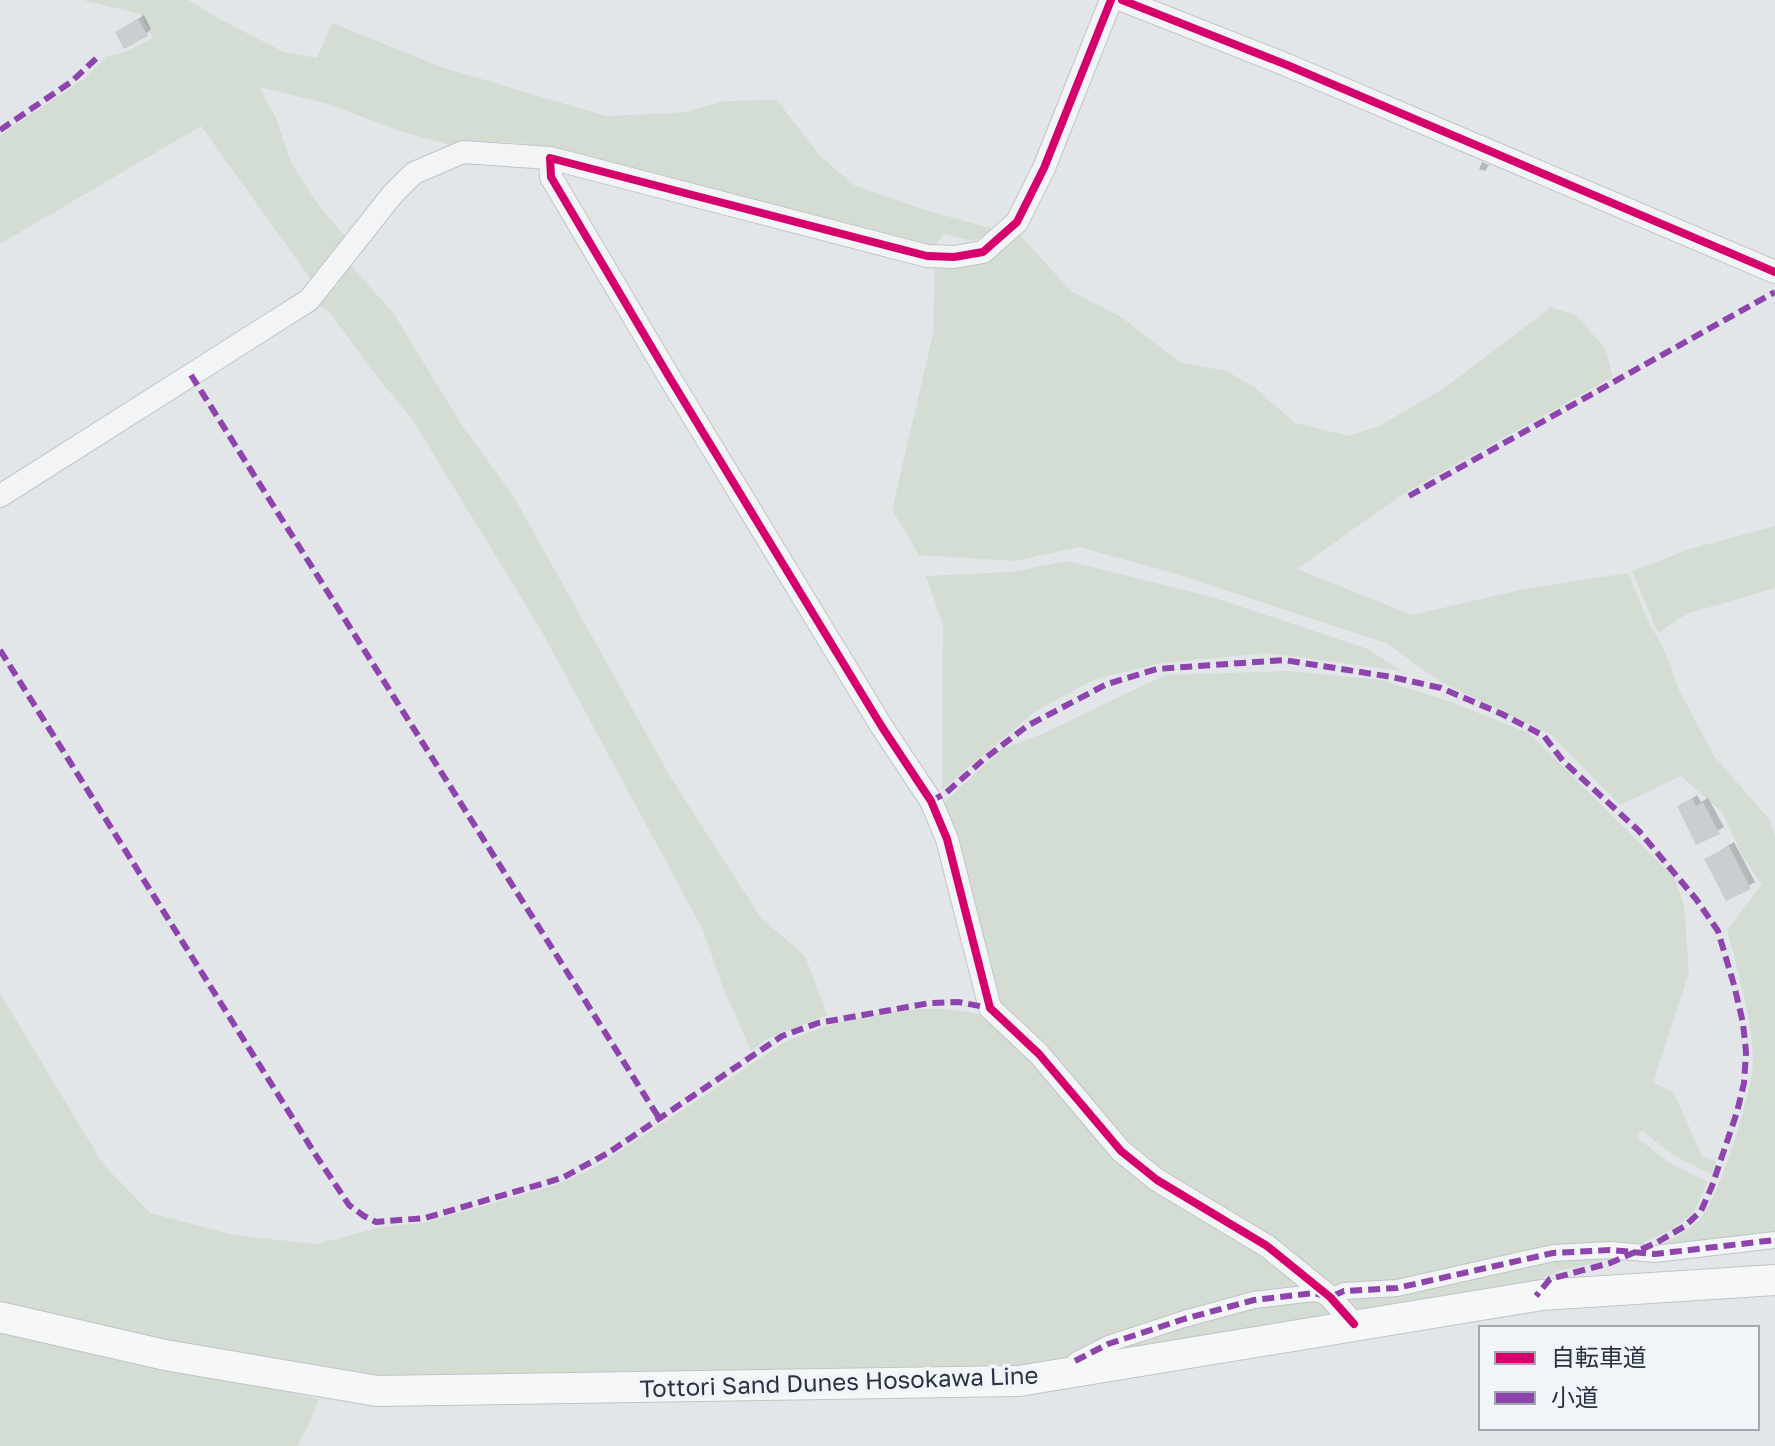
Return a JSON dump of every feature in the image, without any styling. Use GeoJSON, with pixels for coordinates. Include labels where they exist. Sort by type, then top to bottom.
{"type":"FeatureCollection","features":[{"type":"Feature","properties":{"kind":"main road","name":"Tottori Sand Dunes Hosokawa Line"},"geometry":{"type":"LineString","coordinates":[[0,1317],[165,1355],[377,1391],[1019,1381],[1542,1295],[1775,1280]]}},
{"type":"Feature","properties":{"kind":"street"},"geometry":{"type":"LineString","coordinates":[[0,496],[309,300],[392,195],[414,173],[463,152],[550,158],[927,256],[954,257],[983,252],[1017,222],[1044,168],[1111,0]]}},
{"type":"Feature","properties":{"kind":"street"},"geometry":{"type":"LineString","coordinates":[[1122,0],[1287,65],[1775,272]]}},
{"type":"Feature","properties":{"kind":"street"},"geometry":{"type":"LineString","coordinates":[[550,158],[551,177],[576,221],[874,713],[931,801],[947,839],[990,1008],[1039,1054],[1121,1151],[1157,1180],[1267,1246],[1330,1297],[1354,1324]]}},
{"type":"Feature","properties":{"kind":"street"},"geometry":{"type":"LineString","coordinates":[[1075,1361],[1108,1344],[1254,1300],[1314,1293],[1330,1297],[1344,1291],[1397,1288],[1553,1253],[1610,1250],[1655,1254],[1775,1240]]}},
{"type":"Feature","properties":{"kind":"shaded area"},"geometry":{"type":"Polygon","coordinates":[[[82,0],[188,0],[284,52],[317,58],[332,23],[441,67],[606,116],[680,113],[725,101],[777,100],[819,155],[854,185],[922,209],[997,230],[973,241],[944,234],[933,248],[522,143],[495,142],[457,147],[403,132],[325,103],[259,87],[276,118],[291,163],[319,206],[345,236],[312,281],[201,126],[0,244],[0,135],[84,79],[107,56],[125,52],[153,38],[140,14],[82,0]]]}},
{"type":"Feature","properties":{"kind":"shaded area"},"geometry":{"type":"Polygon","coordinates":[[[1020,235],[1071,291],[1121,317],[1181,363],[1227,371],[1255,388],[1295,423],[1349,436],[1379,426],[1443,389],[1551,307],[1577,316],[1605,348],[1613,377],[1406,492],[1297,569],[1412,615],[1524,589],[1628,573],[1663,647],[1680,692],[1714,756],[1769,819],[1775,837],[1775,1234],[1650,1251],[1690,1228],[1709,1206],[1734,1143],[1753,1062],[1747,1013],[1727,930],[1762,884],[1743,857],[1722,812],[1681,776],[1620,805],[1551,735],[1439,681],[1386,643],[1173,573],[1079,547],[1015,561],[919,555],[892,510],[933,334],[935,265],[990,258],[1020,235]]]}},
{"type":"Feature","properties":{"kind":"shaded area"},"geometry":{"type":"Polygon","coordinates":[[[348,262],[394,314],[461,424],[514,497],[671,778],[761,918],[805,956],[827,1015],[769,1038],[751,1051],[722,985],[703,930],[541,630],[412,419],[329,311],[313,303],[338,286],[340,274],[348,262]]]}},
{"type":"Feature","properties":{"kind":"shaded area"},"geometry":{"type":"Polygon","coordinates":[[[1775,526],[1775,588],[1687,614],[1658,633],[1632,571],[1690,549],[1775,526]]]}},
{"type":"Feature","properties":{"kind":"shaded area"},"geometry":{"type":"Polygon","coordinates":[[[1068,561],[1212,597],[1368,649],[1402,671],[1269,653],[1161,663],[1095,679],[1033,713],[942,790],[943,625],[926,576],[1011,572],[1068,561]]]}},
{"type":"Feature","properties":{"kind":"shaded area"},"geometry":{"type":"Polygon","coordinates":[[[1289,671],[1381,680],[1449,701],[1530,734],[1674,877],[1684,905],[1689,973],[1653,1082],[1674,1093],[1702,1156],[1716,1161],[1711,1174],[1676,1157],[1642,1131],[1636,1137],[1670,1163],[1708,1182],[1693,1213],[1673,1229],[1634,1247],[1469,1268],[1337,1290],[1136,1158],[998,1003],[939,807],[1002,749],[1042,734],[1165,675],[1289,671]]]}},
{"type":"Feature","properties":{"kind":"shaded area"},"geometry":{"type":"Polygon","coordinates":[[[0,993],[103,1164],[150,1213],[234,1235],[317,1244],[377,1228],[423,1223],[556,1185],[596,1167],[785,1042],[808,1033],[891,1012],[949,1009],[975,1014],[998,1022],[1073,1102],[1211,1218],[1312,1290],[1067,1361],[994,1370],[445,1381],[322,1373],[0,1308],[0,993]]]}},
{"type":"Feature","properties":{"kind":"shaded area"},"geometry":{"type":"Polygon","coordinates":[[[1622,1253],[1596,1263],[1558,1271],[1523,1288],[1359,1311],[1348,1306],[1342,1294],[1510,1265],[1622,1253]]]}},
{"type":"Feature","properties":{"kind":"shaded area"},"geometry":{"type":"Polygon","coordinates":[[[1318,1295],[1332,1314],[1328,1319],[1092,1354],[1190,1319],[1318,1295]]]}},
{"type":"Feature","properties":{"kind":"shaded area"},"geometry":{"type":"Polygon","coordinates":[[[0,1330],[319,1399],[297,1446],[0,1446],[0,1330]]]}},
{"type":"Feature","properties":{"kind":"building"},"geometry":{"type":"Polygon","coordinates":[[[138,19],[148,36],[124,49],[115,32],[138,19]]]}},
{"type":"Feature","properties":{"kind":"building"},"geometry":{"type":"Polygon","coordinates":[[[1692,798],[1696,806],[1703,802],[1720,834],[1696,845],[1677,806],[1692,798]]]}},
{"type":"Feature","properties":{"kind":"building"},"geometry":{"type":"Polygon","coordinates":[[[1729,846],[1751,889],[1726,901],[1704,859],[1729,846]]]}},
{"type":"Feature","properties":{"kind":"marked path"},"geometry":{"type":"LineString","coordinates":[[0,130],[71,82],[100,55]]}},
{"type":"Feature","properties":{"kind":"marked path"},"geometry":{"type":"LineString","coordinates":[[1409,496],[1775,292]]}},
{"type":"Feature","properties":{"kind":"marked path"},"geometry":{"type":"LineString","coordinates":[[191,375],[659,1118]]}},
{"type":"Feature","properties":{"kind":"marked path"},"geometry":{"type":"LineString","coordinates":[[0,650],[317,1157],[349,1205],[376,1222],[425,1218],[562,1178],[608,1153],[782,1036],[818,1023],[930,1003],[958,1002],[990,1008]]}},
{"type":"Feature","properties":{"kind":"marked path"},"geometry":{"type":"LineString","coordinates":[[931,801],[946,793],[1027,726],[1107,684],[1157,669],[1284,660],[1392,677],[1441,688],[1544,736],[1563,761],[1639,831],[1696,899],[1718,931],[1743,1023],[1746,1052],[1744,1083],[1737,1112],[1701,1211],[1685,1226],[1656,1243],[1610,1263],[1550,1279],[1536,1296]]}},
{"type":"Feature","properties":{"kind":"marked path"},"geometry":{"type":"LineString","coordinates":[[1075,1361],[1108,1344],[1254,1300],[1314,1293],[1330,1297],[1344,1291],[1397,1288],[1553,1253],[1610,1250],[1655,1254],[1775,1240]]}},
{"type":"Feature","properties":{"kind":"cycle path"},"geometry":{"type":"LineString","coordinates":[[1111,0],[1044,168],[1017,222],[983,252],[954,257],[927,256],[550,158],[551,177],[882,727],[931,801],[947,839],[990,1008],[1039,1054],[1121,1151],[1157,1180],[1267,1246],[1330,1297],[1354,1324]]}},
{"type":"Feature","properties":{"kind":"cycle path"},"geometry":{"type":"LineString","coordinates":[[1122,0],[1287,65],[1775,272]]}}]}
